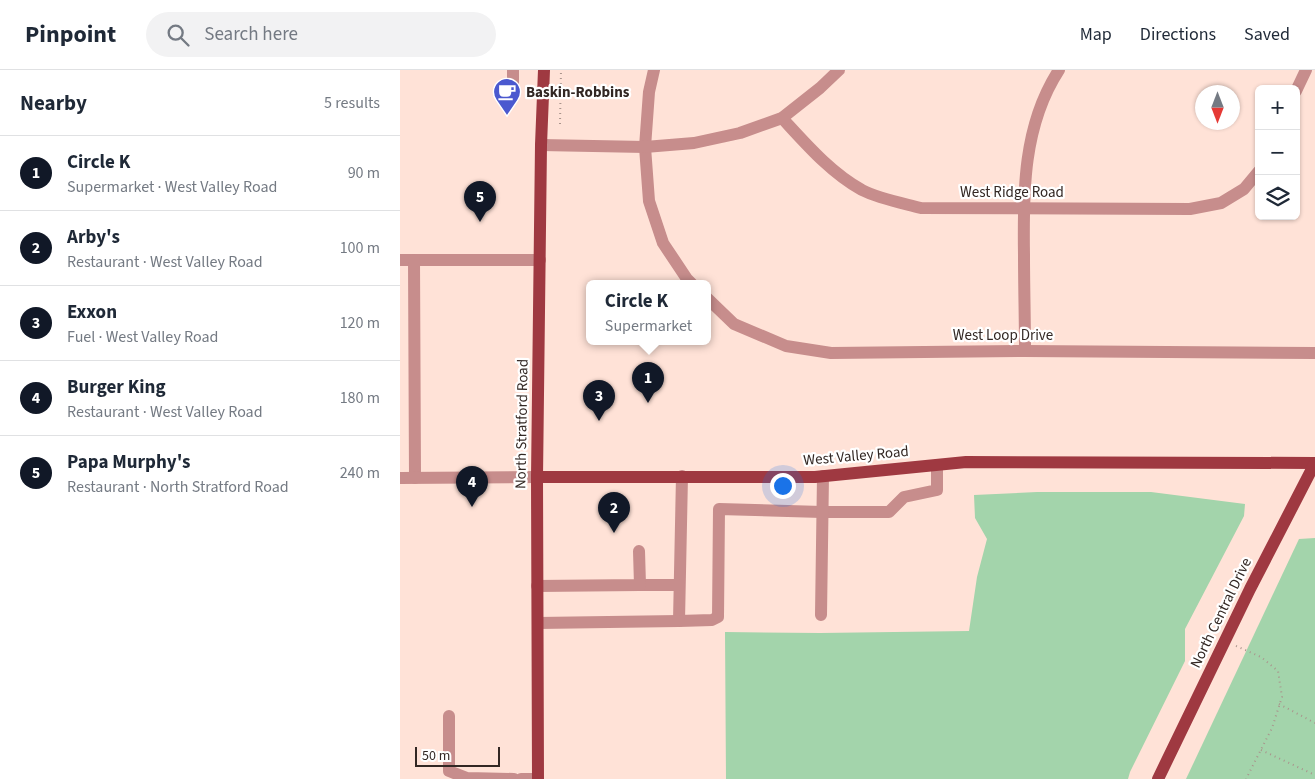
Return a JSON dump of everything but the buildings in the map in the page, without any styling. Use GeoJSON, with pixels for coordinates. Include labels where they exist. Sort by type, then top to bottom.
{"type":"FeatureCollection","features":[{"type":"Feature","properties":{"kind":"main road","name":"North Stratford Road"},"geometry":{"type":"LineString","coordinates":[[538,779],[537,477],[541,146],[544,70]]}},
{"type":"Feature","properties":{"kind":"main road","name":"West Valley Road"},"geometry":{"type":"LineString","coordinates":[[537,477],[823,476],[966,462],[1315,463]]}},
{"type":"Feature","properties":{"kind":"main road","name":"North Central Drive"},"geometry":{"type":"LineString","coordinates":[[1158,779],[1315,463]]}},
{"type":"Feature","properties":{"kind":"street"},"geometry":{"type":"LineString","coordinates":[[513,70],[513,94]]}},
{"type":"Feature","properties":{"kind":"street"},"geometry":{"type":"LineString","coordinates":[[654,70],[649,92],[646,147],[649,201],[664,243],[688,280]]}},
{"type":"Feature","properties":{"kind":"street"},"geometry":{"type":"LineString","coordinates":[[541,146],[646,147],[694,143],[740,134],[782,118],[820,88],[839,70]]}},
{"type":"Feature","properties":{"kind":"street"},"geometry":{"type":"LineString","coordinates":[[1025,351],[1023,208],[1027,156],[1038,110],[1059,70]]}},
{"type":"Feature","properties":{"kind":"street"},"geometry":{"type":"LineString","coordinates":[[1299,85],[1306,70]]}},
{"type":"Feature","properties":{"kind":"street","name":"West Ridge Road"},"geometry":{"type":"LineString","coordinates":[[782,118],[806,145],[841,176],[863,190],[893,201],[922,208],[1190,209],[1221,203],[1244,189],[1256,175]]}},
{"type":"Feature","properties":{"kind":"street"},"geometry":{"type":"LineString","coordinates":[[400,260],[540,260]]}},
{"type":"Feature","properties":{"kind":"street"},"geometry":{"type":"LineString","coordinates":[[414,260],[415,478]]}},
{"type":"Feature","properties":{"kind":"street","name":"West Loop Drive"},"geometry":{"type":"LineString","coordinates":[[711,302],[734,324],[786,346],[831,353],[1025,351],[1315,353]]}},
{"type":"Feature","properties":{"kind":"street"},"geometry":{"type":"LineString","coordinates":[[538,623],[712,620],[718,617],[719,509],[889,512],[904,497],[937,490],[937,465]]}},
{"type":"Feature","properties":{"kind":"street"},"geometry":{"type":"LineString","coordinates":[[679,622],[682,476]]}},
{"type":"Feature","properties":{"kind":"street"},"geometry":{"type":"LineString","coordinates":[[821,615],[823,476]]}},
{"type":"Feature","properties":{"kind":"street","name":"West Valley Road"},"geometry":{"type":"LineString","coordinates":[[400,478],[537,477]]}},
{"type":"Feature","properties":{"kind":"street"},"geometry":{"type":"LineString","coordinates":[[639,550],[640,585]]}},
{"type":"Feature","properties":{"kind":"street"},"geometry":{"type":"LineString","coordinates":[[537,586],[679,585]]}},
{"type":"Feature","properties":{"kind":"street"},"geometry":{"type":"LineString","coordinates":[[448,716],[449,771],[467,778],[514,779]]}},
{"type":"Feature","properties":{"kind":"street"},"geometry":{"type":"LineString","coordinates":[[521,779],[538,779]]}},
{"type":"Feature","properties":{"kind":"path"},"geometry":{"type":"LineString","coordinates":[[560,70],[560,124]]}},
{"type":"Feature","properties":{"kind":"path"},"geometry":{"type":"LineString","coordinates":[[1225,641],[1261,656],[1278,671],[1282,697],[1272,728],[1246,779]]}},
{"type":"Feature","properties":{"kind":"path"},"geometry":{"type":"LineString","coordinates":[[1279,704],[1315,723]]}},
{"type":"Feature","properties":{"kind":"path"},"geometry":{"type":"LineString","coordinates":[[1261,750],[1315,776]]}},
{"type":"Feature","properties":{"kind":"green space"},"geometry":{"type":"Polygon","coordinates":[[[1037,492],[1151,492],[1245,504],[1244,516],[1185,629],[1185,661],[1128,779],[726,779],[725,632],[969,631],[977,577],[987,539],[975,518],[974,495],[1037,492]]]}},
{"type":"Feature","properties":{"kind":"green space"},"geometry":{"type":"Polygon","coordinates":[[[1315,538],[1315,779],[1186,779],[1299,539],[1315,538]]]}},
{"type":"Feature","properties":{"kind":"place","name":"Baskin-Robbins"},"geometry":{"type":"Point","coordinates":[507,116]}},
{"type":"Feature","properties":{"kind":"place","name":"Papa Murphy's"},"geometry":{"type":"Point","coordinates":[480,222]}},
{"type":"Feature","properties":{"kind":"place","name":"Circle K"},"geometry":{"type":"Point","coordinates":[648,403]}},
{"type":"Feature","properties":{"kind":"place","name":"Exxon"},"geometry":{"type":"Point","coordinates":[599,421]}},
{"type":"Feature","properties":{"kind":"place","name":"Burger King"},"geometry":{"type":"Point","coordinates":[472,507]}},
{"type":"Feature","properties":{"kind":"place","name":"Arby's"},"geometry":{"type":"Point","coordinates":[614,533]}}]}
